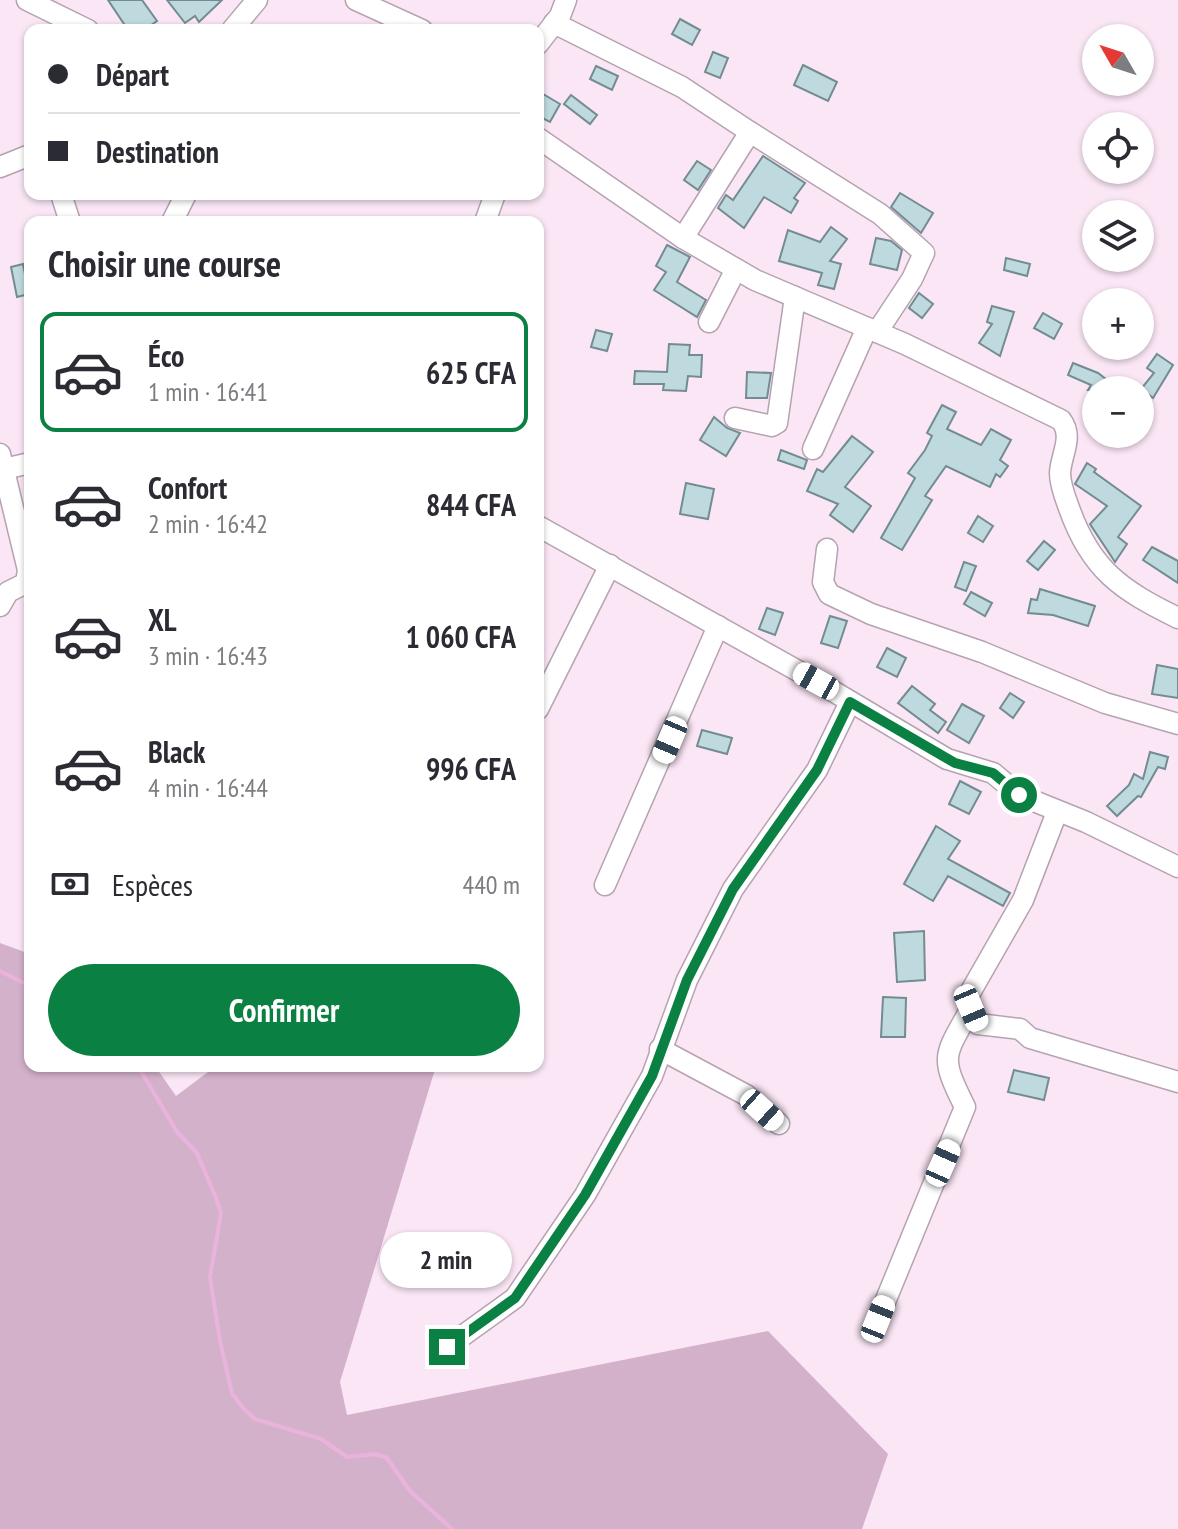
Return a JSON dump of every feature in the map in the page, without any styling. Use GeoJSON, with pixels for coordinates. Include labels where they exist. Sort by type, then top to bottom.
{"type":"FeatureCollection","features":[{"type":"Feature","properties":{"kind":"street"},"geometry":{"type":"LineString","coordinates":[[27,0],[76,24]]}},
{"type":"Feature","properties":{"kind":"street"},"geometry":{"type":"LineString","coordinates":[[237,24],[257,0],[255,24]]}},
{"type":"Feature","properties":{"kind":"street"},"geometry":{"type":"LineString","coordinates":[[356,0],[409,24]]}},
{"type":"Feature","properties":{"kind":"street"},"geometry":{"type":"LineString","coordinates":[[544,36],[566,0]]}},
{"type":"Feature","properties":{"kind":"street"},"geometry":{"type":"LineString","coordinates":[[554,23],[682,87],[880,214],[924,253],[912,279],[872,330],[813,449]]}},
{"type":"Feature","properties":{"kind":"street"},"geometry":{"type":"LineString","coordinates":[[683,238],[750,132]]}},
{"type":"Feature","properties":{"kind":"street"},"geometry":{"type":"LineString","coordinates":[[544,142],[683,238],[736,269],[1061,420],[1068,435],[1060,475],[1080,539],[1109,576],[1178,618]]}},
{"type":"Feature","properties":{"kind":"street"},"geometry":{"type":"LineString","coordinates":[[0,167],[24,157]]}},
{"type":"Feature","properties":{"kind":"street"},"geometry":{"type":"LineString","coordinates":[[709,322],[736,269]]}},
{"type":"Feature","properties":{"kind":"street"},"geometry":{"type":"LineString","coordinates":[[735,418],[772,426],[777,423],[795,297]]}},
{"type":"Feature","properties":{"kind":"street"},"geometry":{"type":"LineString","coordinates":[[24,463],[2,462],[24,547]]}},
{"type":"Feature","properties":{"kind":"street"},"geometry":{"type":"LineString","coordinates":[[544,529],[955,763],[993,773],[1019,795],[1086,822],[1178,867]]}},
{"type":"Feature","properties":{"kind":"street"},"geometry":{"type":"LineString","coordinates":[[827,549],[824,588],[843,601],[871,614],[982,652],[1105,703],[1178,724]]}},
{"type":"Feature","properties":{"kind":"street"},"geometry":{"type":"LineString","coordinates":[[544,697],[610,565]]}},
{"type":"Feature","properties":{"kind":"street"},"geometry":{"type":"LineString","coordinates":[[0,606],[8,592],[24,584]]}},
{"type":"Feature","properties":{"kind":"street"},"geometry":{"type":"LineString","coordinates":[[605,885],[718,626]]}},
{"type":"Feature","properties":{"kind":"street"},"geometry":{"type":"LineString","coordinates":[[447,1347],[515,1298],[585,1195],[652,1076],[687,980],[733,889],[817,770],[850,702]]}},
{"type":"Feature","properties":{"kind":"street"},"geometry":{"type":"LineString","coordinates":[[1057,812],[1023,900],[967,998],[978,1024],[1020,1029],[1030,1038],[1178,1082]]}},
{"type":"Feature","properties":{"kind":"street"},"geometry":{"type":"LineString","coordinates":[[878,1319],[965,1107],[950,1078],[946,1054],[971,1008]]}},
{"type":"Feature","properties":{"kind":"street"},"geometry":{"type":"LineString","coordinates":[[660,1049],[746,1095],[779,1124]]}},
{"type":"Feature","properties":{"kind":"shaded area"},"geometry":{"type":"Polygon","coordinates":[[[0,943],[24,952],[24,1072],[159,1072],[176,1096],[208,1072],[434,1072],[340,1382],[347,1415],[768,1331],[888,1454],[862,1529],[0,1529],[0,943]]]}},
{"type":"Feature","properties":{"kind":"building"},"geometry":{"type":"Polygon","coordinates":[[[108,0],[142,0],[157,21],[153,24],[124,24],[108,0]]]}},
{"type":"Feature","properties":{"kind":"building"},"geometry":{"type":"Polygon","coordinates":[[[167,0],[222,0],[199,22],[195,16],[185,23],[167,0]]]}},
{"type":"Feature","properties":{"kind":"building"},"geometry":{"type":"Polygon","coordinates":[[[680,19],[700,30],[692,45],[672,34],[680,19]]]}},
{"type":"Feature","properties":{"kind":"building"},"geometry":{"type":"Polygon","coordinates":[[[713,52],[728,58],[720,78],[705,72],[713,52]]]}},
{"type":"Feature","properties":{"kind":"building"},"geometry":{"type":"Polygon","coordinates":[[[803,65],[837,82],[828,101],[794,85],[803,65]]]}},
{"type":"Feature","properties":{"kind":"building"},"geometry":{"type":"Polygon","coordinates":[[[596,66],[618,76],[612,90],[590,79],[596,66]]]}},
{"type":"Feature","properties":{"kind":"building"},"geometry":{"type":"Polygon","coordinates":[[[544,95],[560,104],[550,122],[544,119],[544,95]]]}},
{"type":"Feature","properties":{"kind":"building"},"geometry":{"type":"Polygon","coordinates":[[[571,95],[597,115],[590,124],[564,104],[571,95]]]}},
{"type":"Feature","properties":{"kind":"building"},"geometry":{"type":"Polygon","coordinates":[[[763,156],[805,183],[794,198],[798,201],[791,213],[764,197],[744,228],[718,208],[726,195],[733,200],[763,156]]]}},
{"type":"Feature","properties":{"kind":"building"},"geometry":{"type":"Polygon","coordinates":[[[697,161],[711,170],[698,190],[684,180],[697,161]]]}},
{"type":"Feature","properties":{"kind":"building"},"geometry":{"type":"Polygon","coordinates":[[[900,193],[933,213],[921,233],[891,207],[900,193]]]}},
{"type":"Feature","properties":{"kind":"building"},"geometry":{"type":"Polygon","coordinates":[[[831,227],[847,239],[830,261],[841,264],[834,289],[818,285],[822,273],[779,261],[788,230],[820,242],[831,227]]]}},
{"type":"Feature","properties":{"kind":"building"},"geometry":{"type":"Polygon","coordinates":[[[876,238],[891,241],[902,250],[897,270],[870,264],[876,238]]]}},
{"type":"Feature","properties":{"kind":"building"},"geometry":{"type":"Polygon","coordinates":[[[667,245],[690,257],[677,282],[706,300],[697,317],[654,290],[666,272],[656,266],[667,245]]]}},
{"type":"Feature","properties":{"kind":"building"},"geometry":{"type":"Polygon","coordinates":[[[1006,258],[1030,264],[1027,276],[1004,270],[1006,258]]]}},
{"type":"Feature","properties":{"kind":"building"},"geometry":{"type":"Polygon","coordinates":[[[23,264],[24,295],[17,297],[11,267],[23,264]]]}},
{"type":"Feature","properties":{"kind":"building"},"geometry":{"type":"Polygon","coordinates":[[[919,293],[933,304],[922,318],[909,308],[919,293]]]}},
{"type":"Feature","properties":{"kind":"building"},"geometry":{"type":"Polygon","coordinates":[[[992,306],[1014,312],[1000,356],[979,343],[992,324],[987,322],[992,306]]]}},
{"type":"Feature","properties":{"kind":"building"},"geometry":{"type":"Polygon","coordinates":[[[1043,313],[1062,324],[1054,339],[1034,328],[1043,313]]]}},
{"type":"Feature","properties":{"kind":"building"},"geometry":{"type":"Polygon","coordinates":[[[596,330],[612,334],[607,351],[591,347],[596,330]]]}},
{"type":"Feature","properties":{"kind":"building"},"geometry":{"type":"Polygon","coordinates":[[[669,344],[690,345],[689,355],[702,355],[701,377],[688,376],[686,391],[663,390],[664,384],[634,384],[635,371],[667,372],[669,344]]]}},
{"type":"Feature","properties":{"kind":"building"},"geometry":{"type":"Polygon","coordinates":[[[1157,354],[1173,365],[1154,396],[1154,376],[1152,376],[1154,373],[1147,368],[1157,354]]]}},
{"type":"Feature","properties":{"kind":"building"},"geometry":{"type":"Polygon","coordinates":[[[1073,363],[1102,376],[1082,376],[1082,381],[1068,375],[1073,363]]]}},
{"type":"Feature","properties":{"kind":"building"},"geometry":{"type":"Polygon","coordinates":[[[747,372],[771,373],[767,398],[746,398],[747,372]]]}},
{"type":"Feature","properties":{"kind":"building"},"geometry":{"type":"Polygon","coordinates":[[[942,405],[956,412],[947,429],[981,445],[991,429],[1011,440],[1000,460],[1008,466],[1000,477],[996,474],[990,487],[946,466],[925,496],[932,500],[902,550],[881,538],[915,478],[908,473],[932,436],[927,433],[942,405]]]}},
{"type":"Feature","properties":{"kind":"building"},"geometry":{"type":"Polygon","coordinates":[[[714,417],[727,428],[740,433],[726,456],[700,440],[714,417]]]}},
{"type":"Feature","properties":{"kind":"building"},"geometry":{"type":"Polygon","coordinates":[[[852,436],[873,452],[845,487],[871,506],[853,532],[830,515],[838,504],[807,491],[817,469],[823,472],[852,436]]]}},
{"type":"Feature","properties":{"kind":"building"},"geometry":{"type":"Polygon","coordinates":[[[781,450],[807,460],[804,469],[778,460],[781,450]]]}},
{"type":"Feature","properties":{"kind":"building"},"geometry":{"type":"Polygon","coordinates":[[[1087,463],[1096,469],[1094,472],[1141,506],[1118,537],[1127,544],[1115,562],[1090,524],[1107,506],[1075,484],[1087,463]]]}},
{"type":"Feature","properties":{"kind":"building"},"geometry":{"type":"Polygon","coordinates":[[[686,483],[714,489],[708,519],[680,514],[686,483]]]}},
{"type":"Feature","properties":{"kind":"building"},"geometry":{"type":"Polygon","coordinates":[[[978,516],[993,526],[983,542],[968,533],[978,516]]]}},
{"type":"Feature","properties":{"kind":"building"},"geometry":{"type":"Polygon","coordinates":[[[1044,541],[1055,550],[1038,570],[1027,561],[1044,541]]]}},
{"type":"Feature","properties":{"kind":"building"},"geometry":{"type":"Polygon","coordinates":[[[1152,547],[1178,561],[1178,583],[1143,560],[1152,547]]]}},
{"type":"Feature","properties":{"kind":"building"},"geometry":{"type":"Polygon","coordinates":[[[964,562],[976,566],[966,591],[955,587],[964,562]]]}},
{"type":"Feature","properties":{"kind":"building"},"geometry":{"type":"Polygon","coordinates":[[[1040,589],[1095,606],[1088,626],[1053,615],[1028,613],[1031,599],[1037,600],[1040,589]]]}},
{"type":"Feature","properties":{"kind":"building"},"geometry":{"type":"Polygon","coordinates":[[[971,592],[992,603],[985,616],[964,604],[971,592]]]}},
{"type":"Feature","properties":{"kind":"building"},"geometry":{"type":"Polygon","coordinates":[[[767,608],[783,613],[775,635],[759,629],[767,608]]]}},
{"type":"Feature","properties":{"kind":"building"},"geometry":{"type":"Polygon","coordinates":[[[830,616],[847,621],[838,648],[821,643],[830,616]]]}},
{"type":"Feature","properties":{"kind":"building"},"geometry":{"type":"Polygon","coordinates":[[[887,648],[906,658],[897,677],[877,667],[887,648]]]}},
{"type":"Feature","properties":{"kind":"building"},"geometry":{"type":"Polygon","coordinates":[[[1157,665],[1178,669],[1178,698],[1152,694],[1157,665]]]}},
{"type":"Feature","properties":{"kind":"building"},"geometry":{"type":"Polygon","coordinates":[[[912,686],[935,704],[930,710],[946,722],[938,733],[898,703],[912,686]]]}},
{"type":"Feature","properties":{"kind":"building"},"geometry":{"type":"Polygon","coordinates":[[[1010,693],[1024,702],[1013,718],[1000,708],[1010,693]]]}},
{"type":"Feature","properties":{"kind":"building"},"geometry":{"type":"Polygon","coordinates":[[[962,704],[984,716],[969,743],[947,730],[962,704]]]}},
{"type":"Feature","properties":{"kind":"building"},"geometry":{"type":"Polygon","coordinates":[[[702,730],[732,738],[727,754],[697,746],[702,730]]]}},
{"type":"Feature","properties":{"kind":"building"},"geometry":{"type":"Polygon","coordinates":[[[1150,752],[1168,757],[1165,769],[1158,767],[1141,797],[1138,796],[1117,816],[1107,806],[1129,785],[1134,774],[1143,779],[1150,752]]]}},
{"type":"Feature","properties":{"kind":"building"},"geometry":{"type":"Polygon","coordinates":[[[960,781],[981,792],[969,814],[949,804],[960,781]]]}},
{"type":"Feature","properties":{"kind":"building"},"geometry":{"type":"Polygon","coordinates":[[[936,826],[960,841],[948,859],[1010,893],[1003,906],[948,876],[933,901],[904,884],[936,826]]]}},
{"type":"Feature","properties":{"kind":"building"},"geometry":{"type":"Polygon","coordinates":[[[924,931],[925,980],[897,982],[894,933],[924,931]]]}},
{"type":"Feature","properties":{"kind":"building"},"geometry":{"type":"Polygon","coordinates":[[[883,997],[906,998],[905,1037],[881,1037],[883,997]]]}},
{"type":"Feature","properties":{"kind":"building"},"geometry":{"type":"Polygon","coordinates":[[[1014,1070],[1049,1078],[1044,1100],[1008,1092],[1014,1070]]]}},
{"type":"Feature","properties":{"kind":"waterway"},"geometry":{"type":"LineString","coordinates":[[0,971],[24,983]]}},
{"type":"Feature","properties":{"kind":"waterway"},"geometry":{"type":"LineString","coordinates":[[142,1072],[177,1132],[197,1153],[221,1213],[210,1277],[232,1393],[255,1419],[321,1439],[347,1457],[376,1454],[387,1458],[410,1491],[452,1529]]}},
{"type":"Feature","properties":{"kind":"route"},"geometry":{"type":"LineString","coordinates":[[447,1347],[515,1298],[585,1195],[652,1076],[687,980],[733,889],[817,770],[850,702],[955,763],[993,773],[1019,795]]}}]}
